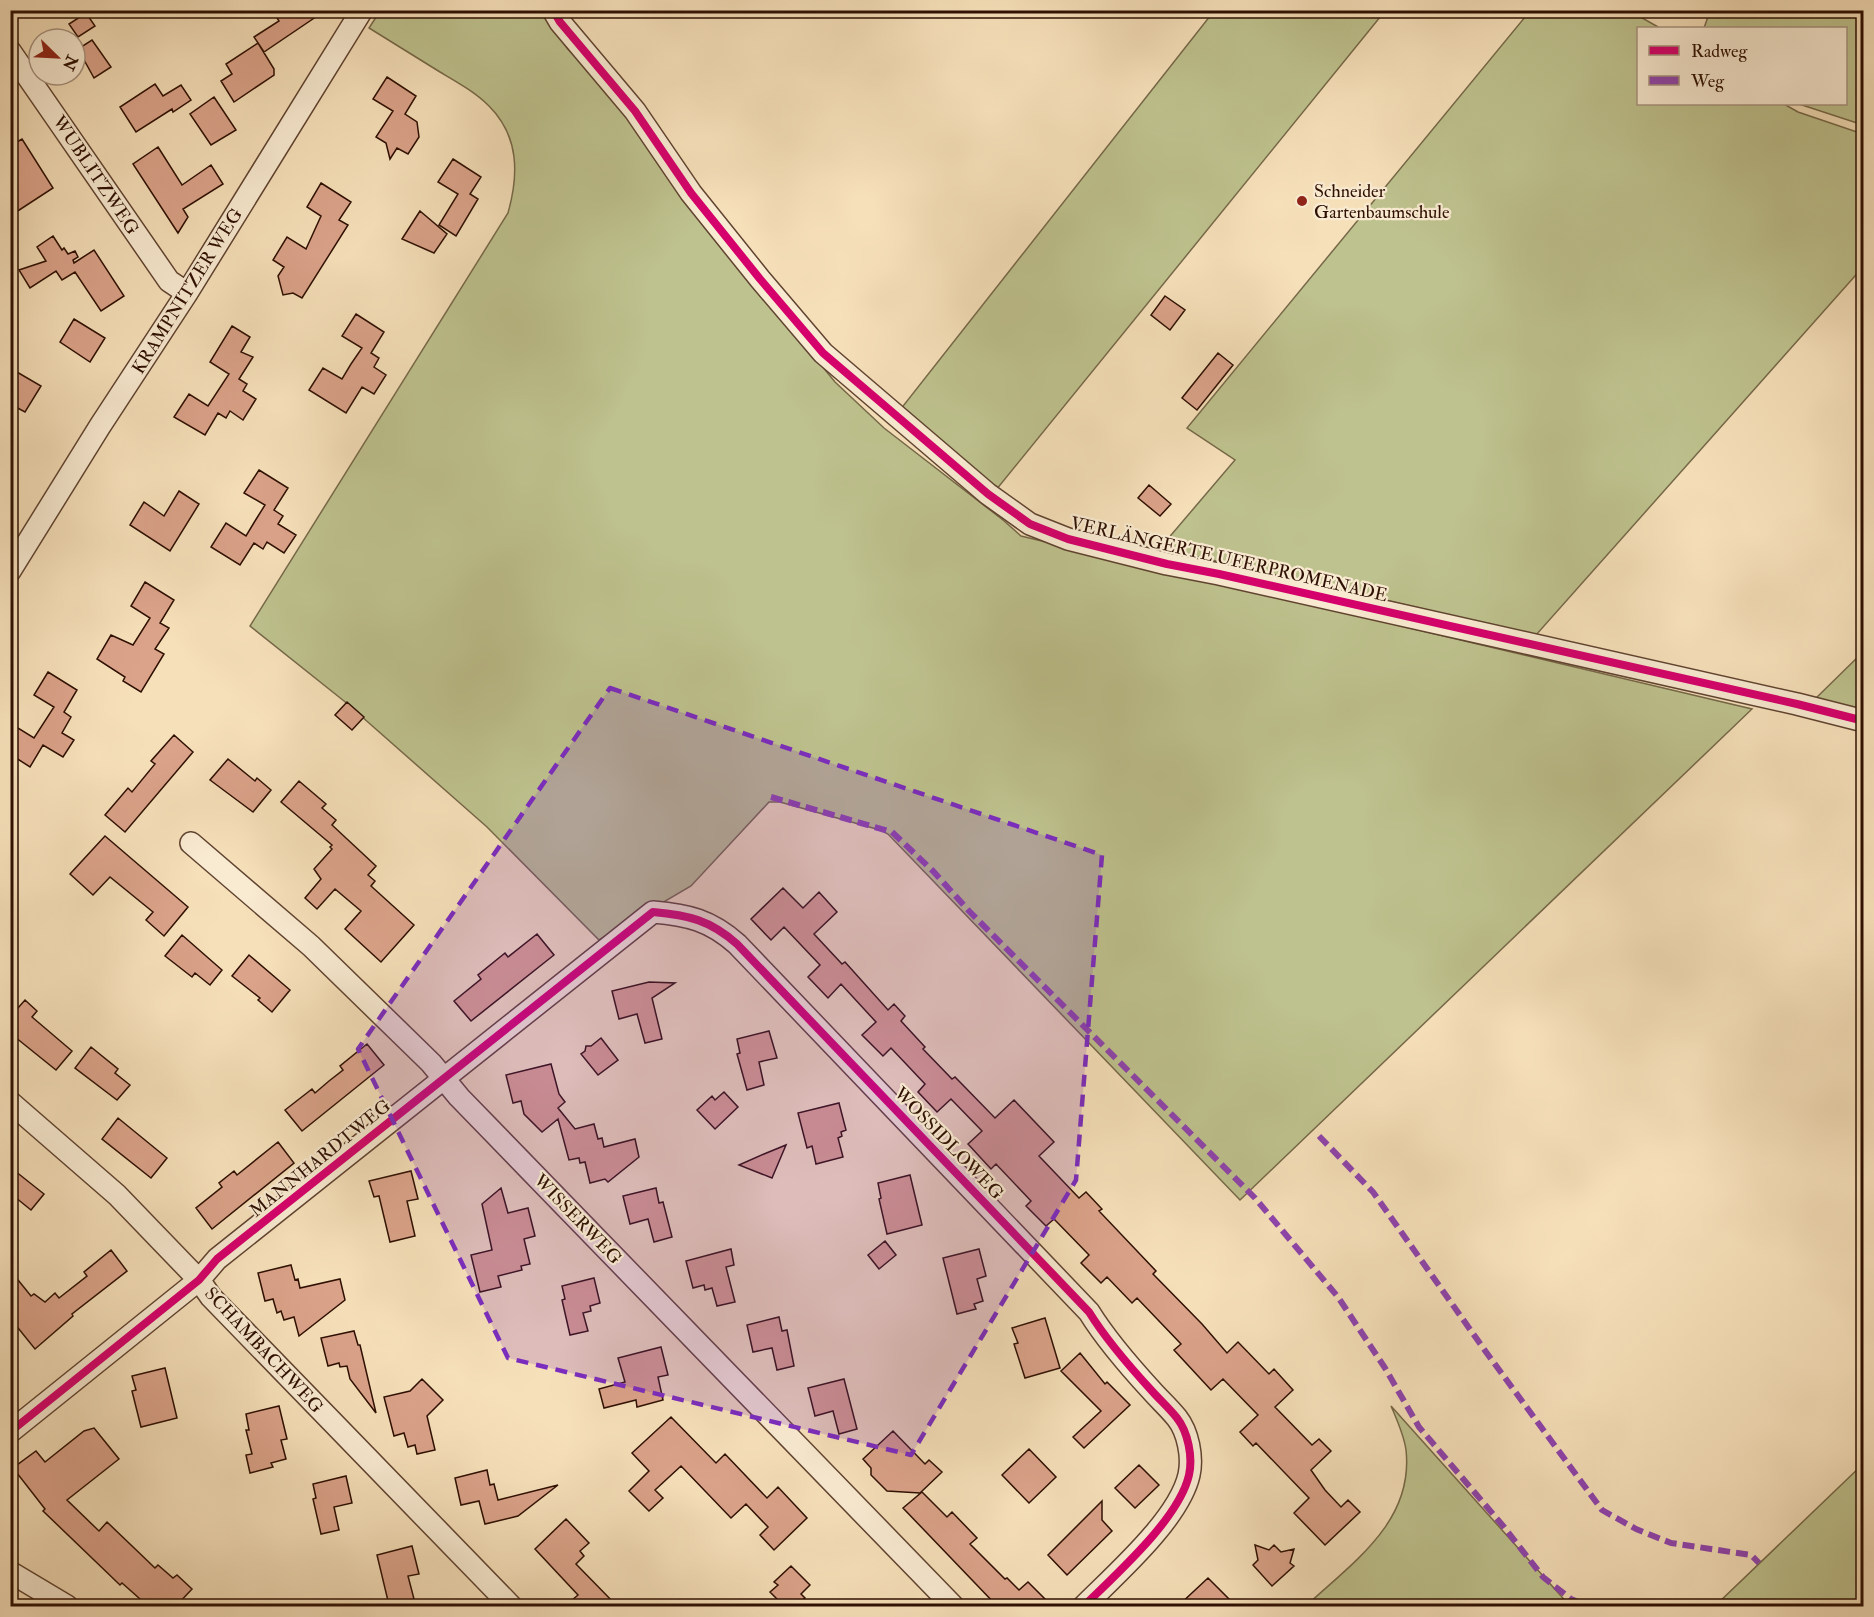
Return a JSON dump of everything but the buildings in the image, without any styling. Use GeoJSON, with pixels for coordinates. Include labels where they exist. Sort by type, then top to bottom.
{"type":"FeatureCollection","features":[{"type":"Feature","properties":{"kind":"street","name":"KRAMPNITZER WEG"},"geometry":{"type":"LineString","coordinates":[[10,571],[100,426],[187,293],[362,10]]}},
{"type":"Feature","properties":{"kind":"street","name":"VERLÄNGERTE UFERPROMENADE"},"geometry":{"type":"LineString","coordinates":[[553,10],[560,22],[635,111],[691,193],[823,353],[988,494],[1029,524],[1068,539],[1167,564],[1676,676],[1863,721]]}},
{"type":"Feature","properties":{"kind":"street","name":"WUBLITZWEG"},"geometry":{"type":"LineString","coordinates":[[10,51],[169,281],[187,293]]}},
{"type":"Feature","properties":{"kind":"street","name":"WISSERWEG"},"geometry":{"type":"LineString","coordinates":[[191,843],[311,946],[432,1063],[459,1097],[953,1606]]}},
{"type":"Feature","properties":{"kind":"street","name":"MANNHARDTWEG"},"geometry":{"type":"LineString","coordinates":[[10,1432],[199,1280],[218,1259],[653,912]]}},
{"type":"Feature","properties":{"kind":"street","name":"WOSSIDLOWEG"},"geometry":{"type":"LineString","coordinates":[[653,912],[681,914],[703,921],[723,932],[737,944],[1089,1312],[1114,1348],[1178,1419],[1191,1459],[1190,1474],[1185,1490],[1145,1545],[1084,1606]]}},
{"type":"Feature","properties":{"kind":"street","name":"SCHAMBACHWEG"},"geometry":{"type":"LineString","coordinates":[[10,1102],[117,1195],[199,1280],[211,1297],[511,1606]]}},
{"type":"Feature","properties":{"kind":"street"},"geometry":{"type":"LineString","coordinates":[[10,1572],[67,1606]]}},
{"type":"Feature","properties":{"kind":"highlighted area"},"geometry":{"type":"Polygon","coordinates":[[[610,688],[1102,855],[1076,1180],[911,1455],[508,1358],[358,1049],[610,688]]]}},
{"type":"Feature","properties":{"kind":"green space"},"geometry":{"type":"Polygon","coordinates":[[[380,11],[541,11],[567,48],[614,99],[686,200],[835,382],[884,428],[1021,536],[1752,709],[1240,1200],[888,834],[880,830],[780,802],[769,802],[691,886],[599,940],[487,827],[344,701],[250,626],[508,213],[512,198],[514,156],[506,130],[499,118],[472,92],[369,28],[380,11]]]}},
{"type":"Feature","properties":{"kind":"green space"},"geometry":{"type":"Polygon","coordinates":[[[1214,11],[1385,11],[996,490],[896,415],[1214,11]]]}},
{"type":"Feature","properties":{"kind":"green space"},"geometry":{"type":"Polygon","coordinates":[[[1530,11],[1630,11],[1658,27],[1637,27],[1637,105],[1786,105],[1798,112],[1863,134],[1863,267],[1536,635],[1160,548],[1235,460],[1187,428],[1530,11]]]}},
{"type":"Feature","properties":{"kind":"green space"},"geometry":{"type":"Polygon","coordinates":[[[1710,11],[1863,11],[1863,125],[1802,105],[1847,105],[1847,27],[1704,27],[1710,11]]]}},
{"type":"Feature","properties":{"kind":"green space"},"geometry":{"type":"Polygon","coordinates":[[[1863,652],[1863,710],[1815,699],[1863,652]]]}},
{"type":"Feature","properties":{"kind":"green space"},"geometry":{"type":"Polygon","coordinates":[[[1391,1406],[1570,1606],[1306,1606],[1360,1557],[1376,1539],[1390,1520],[1400,1499],[1406,1476],[1406,1450],[1391,1406]]]}},
{"type":"Feature","properties":{"kind":"green space"},"geometry":{"type":"Polygon","coordinates":[[[1863,1464],[1863,1606],[1715,1606],[1863,1464]]]}},
{"type":"Feature","properties":{"kind":"marked path"},"geometry":{"type":"LineString","coordinates":[[771,797],[892,832],[933,871],[969,911],[1255,1198],[1338,1297],[1385,1368],[1419,1427],[1543,1577],[1571,1599],[1588,1606]]}},
{"type":"Feature","properties":{"kind":"marked path"},"geometry":{"type":"LineString","coordinates":[[1319,1136],[1373,1192],[1486,1352],[1602,1510],[1636,1529],[1671,1543],[1751,1555],[1759,1563]]}},
{"type":"Feature","properties":{"kind":"cycle path"},"geometry":{"type":"LineString","coordinates":[[553,10],[560,22],[635,111],[691,193],[823,353],[988,494],[1030,524],[1068,539],[1167,564],[1797,704],[1864,721]]}},
{"type":"Feature","properties":{"kind":"cycle path"},"geometry":{"type":"LineString","coordinates":[[10,1432],[199,1280],[217,1259],[653,912],[677,915],[708,924],[737,944],[1089,1312],[1119,1353],[1181,1424],[1187,1437],[1190,1453],[1189,1475],[1183,1492],[1173,1510],[1145,1545],[1084,1606]]}},
{"type":"Feature","properties":{"kind":"place","name":"Schneider Gartenbaumschule"},"geometry":{"type":"Point","coordinates":[1302,201]}}]}
